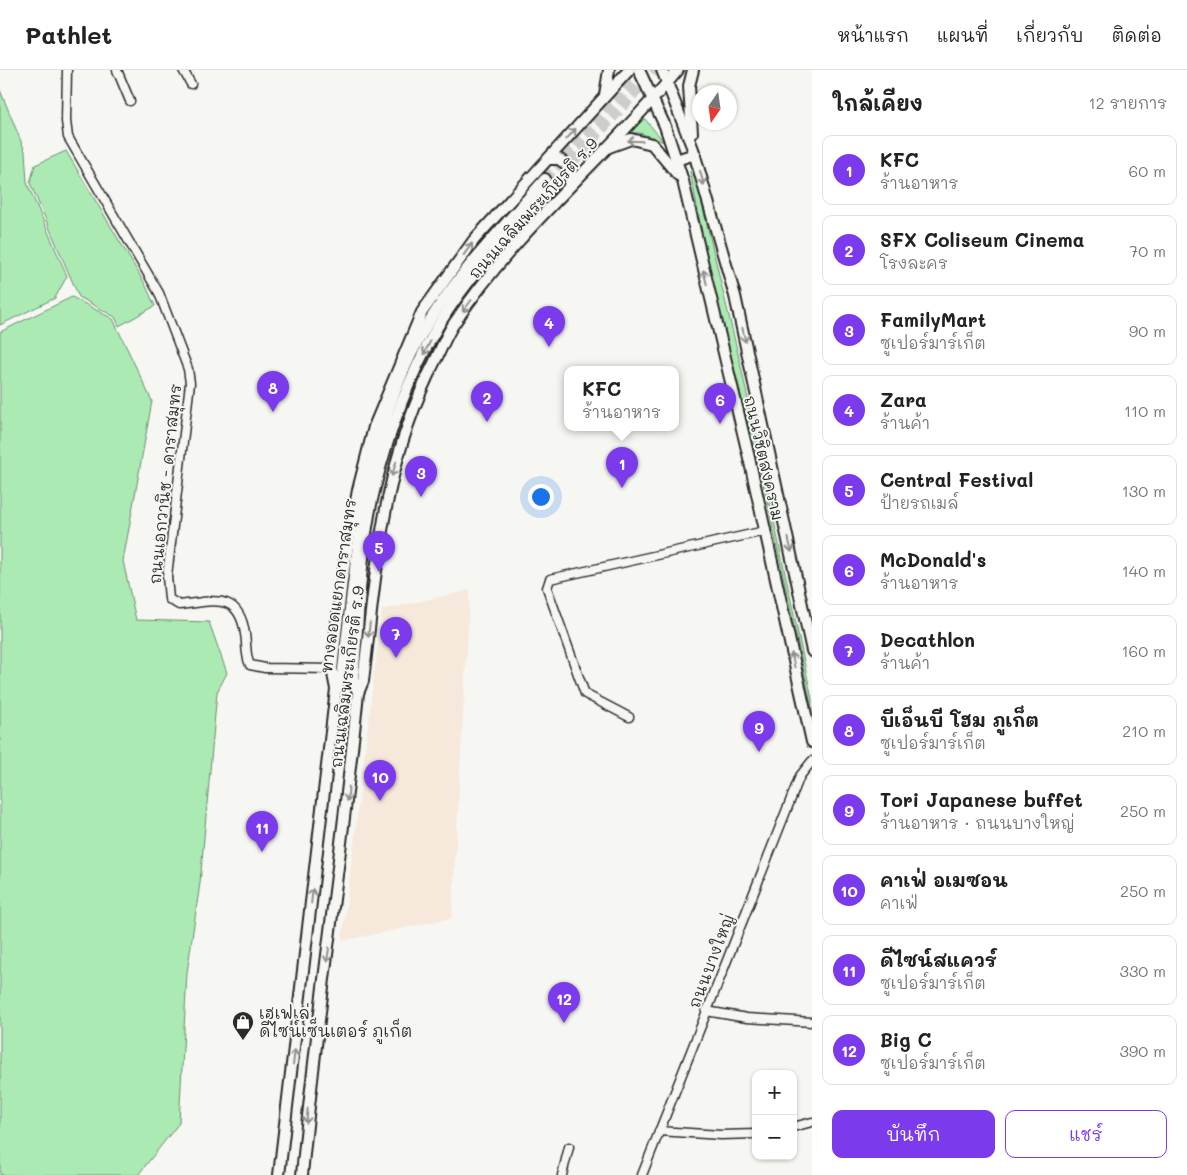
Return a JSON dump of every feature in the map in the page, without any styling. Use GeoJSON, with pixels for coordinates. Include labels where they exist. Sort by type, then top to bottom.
{"type":"FeatureCollection","features":[{"type":"Feature","properties":{"kind":"main road"},"geometry":{"type":"LineString","coordinates":[[605,95],[609,70]]}},
{"type":"Feature","properties":{"kind":"main road","name":"ถนนเฉลิมพระเกียรติ ร.9"},"geometry":{"type":"LineString","coordinates":[[279,1175],[336,689],[332,669],[342,580],[358,490],[374,427],[422,312],[474,240],[629,70]]}},
{"type":"Feature","properties":{"kind":"main road","name":"ถนนวิชิตสงคราม"},"geometry":{"type":"LineString","coordinates":[[638,70],[665,126],[683,182],[765,531],[812,742]]}},
{"type":"Feature","properties":{"kind":"main road","name":"ถนนวิชิตสงคราม"},"geometry":{"type":"LineString","coordinates":[[662,70],[694,151],[736,296],[812,651]]}},
{"type":"Feature","properties":{"kind":"main road","name":"ถนนเฉลิมพระเกียรติ ร.9"},"geometry":{"type":"LineString","coordinates":[[302,1175],[313,1060],[336,893],[358,693],[363,681],[381,525],[390,484],[412,410],[454,323],[499,264],[678,70]]}},
{"type":"Feature","properties":{"kind":"main road"},"geometry":{"type":"LineString","coordinates":[[676,160],[694,151],[689,101],[689,86],[693,70]]}},
{"type":"Feature","properties":{"kind":"main road"},"geometry":{"type":"LineString","coordinates":[[586,169],[612,144],[631,139],[652,144],[683,182]]}},
{"type":"Feature","properties":{"kind":"main road"},"geometry":{"type":"LineString","coordinates":[[549,159],[559,159],[572,169],[569,188]]}},
{"type":"Feature","properties":{"kind":"main road","name":"ทางลอดแยกดาราสมุทร"},"geometry":{"type":"LineString","coordinates":[[336,689],[342,677],[362,513],[384,422],[405,370],[430,320],[474,260],[549,182],[464,288],[438,326],[404,396],[374,492],[366,542],[353,678],[358,693]]}},
{"type":"Feature","properties":{"kind":"street","name":"ถนนเอกวานิช - ดาราสมุทร"},"geometry":{"type":"LineString","coordinates":[[68,70],[66,121],[68,136],[159,293],[188,369],[190,383],[167,576],[169,599],[179,605],[219,601],[232,605],[244,628],[247,656],[250,665],[265,668],[332,669]]}},
{"type":"Feature","properties":{"kind":"street"},"geometry":{"type":"LineString","coordinates":[[117,70],[130,100]]}},
{"type":"Feature","properties":{"kind":"street"},"geometry":{"type":"LineString","coordinates":[[183,70],[191,84]]}},
{"type":"Feature","properties":{"kind":"street"},"geometry":{"type":"LineString","coordinates":[[629,717],[585,694],[547,588],[550,579],[765,531]]}},
{"type":"Feature","properties":{"kind":"street","name":"ถนนบางใหญ่"},"geometry":{"type":"LineString","coordinates":[[642,1175],[800,776],[812,761]]}},
{"type":"Feature","properties":{"kind":"street"},"geometry":{"type":"LineString","coordinates":[[706,1011],[747,1018],[812,1022]]}},
{"type":"Feature","properties":{"kind":"street"},"geometry":{"type":"LineString","coordinates":[[797,1126],[812,1122]]}},
{"type":"Feature","properties":{"kind":"street"},"geometry":{"type":"LineString","coordinates":[[659,1131],[721,1135],[752,1134]]}},
{"type":"Feature","properties":{"kind":"street"},"geometry":{"type":"LineString","coordinates":[[562,1175],[569,1147]]}},
{"type":"Feature","properties":{"kind":"shaded area"},"geometry":{"type":"Polygon","coordinates":[[[470,590],[452,918],[342,941],[382,610],[470,590]]]}},
{"type":"Feature","properties":{"kind":"green space"},"geometry":{"type":"Polygon","coordinates":[[[0,90],[25,151],[27,183],[67,276],[55,298],[0,325],[0,90]]]}},
{"type":"Feature","properties":{"kind":"green space"},"geometry":{"type":"Polygon","coordinates":[[[644,118],[664,142],[640,133],[629,133],[644,118]]]}},
{"type":"Feature","properties":{"kind":"green space"},"geometry":{"type":"Polygon","coordinates":[[[66,151],[145,284],[155,306],[119,326],[115,317],[79,297],[30,183],[35,165],[66,151]]]}},
{"type":"Feature","properties":{"kind":"green space"},"geometry":{"type":"Polygon","coordinates":[[[690,171],[694,171],[740,362],[812,699],[812,709],[762,478],[710,273],[690,171]]]}},
{"type":"Feature","properties":{"kind":"green space"},"geometry":{"type":"Polygon","coordinates":[[[72,297],[113,319],[152,401],[123,561],[136,620],[209,622],[227,673],[217,692],[200,883],[187,973],[179,1123],[138,1175],[0,1175],[0,332],[72,297]]]}},
{"type":"Feature","properties":{"kind":"tunnel"},"geometry":{"type":"LineString","coordinates":[[545,179],[645,70]]}},
{"type":"Feature","properties":{"kind":"tunnel"},"geometry":{"type":"LineString","coordinates":[[552,185],[656,70]]}},
{"type":"Feature","properties":{"kind":"place","name":"Zara"},"geometry":{"type":"Point","coordinates":[549,347]}},
{"type":"Feature","properties":{"kind":"place","name":"บีเอ็นบี โฮม ภูเก็ต"},"geometry":{"type":"Point","coordinates":[273,412]}},
{"type":"Feature","properties":{"kind":"place","name":"SFX Coliseum Cinema"},"geometry":{"type":"Point","coordinates":[487,422]}},
{"type":"Feature","properties":{"kind":"place","name":"McDonald's"},"geometry":{"type":"Point","coordinates":[720,424]}},
{"type":"Feature","properties":{"kind":"place","name":"KFC"},"geometry":{"type":"Point","coordinates":[622,488]}},
{"type":"Feature","properties":{"kind":"place","name":"FamilyMart"},"geometry":{"type":"Point","coordinates":[421,497]}},
{"type":"Feature","properties":{"kind":"place","name":"Central Festival"},"geometry":{"type":"Point","coordinates":[379,572]}},
{"type":"Feature","properties":{"kind":"place","name":"Decathlon"},"geometry":{"type":"Point","coordinates":[396,658]}},
{"type":"Feature","properties":{"kind":"place","name":"Tori Japanese buffet"},"geometry":{"type":"Point","coordinates":[759,752]}},
{"type":"Feature","properties":{"kind":"place","name":"คาเฟ่ อเมซอน"},"geometry":{"type":"Point","coordinates":[380,801]}},
{"type":"Feature","properties":{"kind":"place","name":"ดีไซน์สแควร์"},"geometry":{"type":"Point","coordinates":[262,852]}},
{"type":"Feature","properties":{"kind":"place","name":"Big C"},"geometry":{"type":"Point","coordinates":[564,1023]}},
{"type":"Feature","properties":{"kind":"place","name":"เฮเฟเล่ ดีไซน์เซ็นเตอร์ ภูเก็ต"},"geometry":{"type":"Point","coordinates":[243,1041]}}]}
